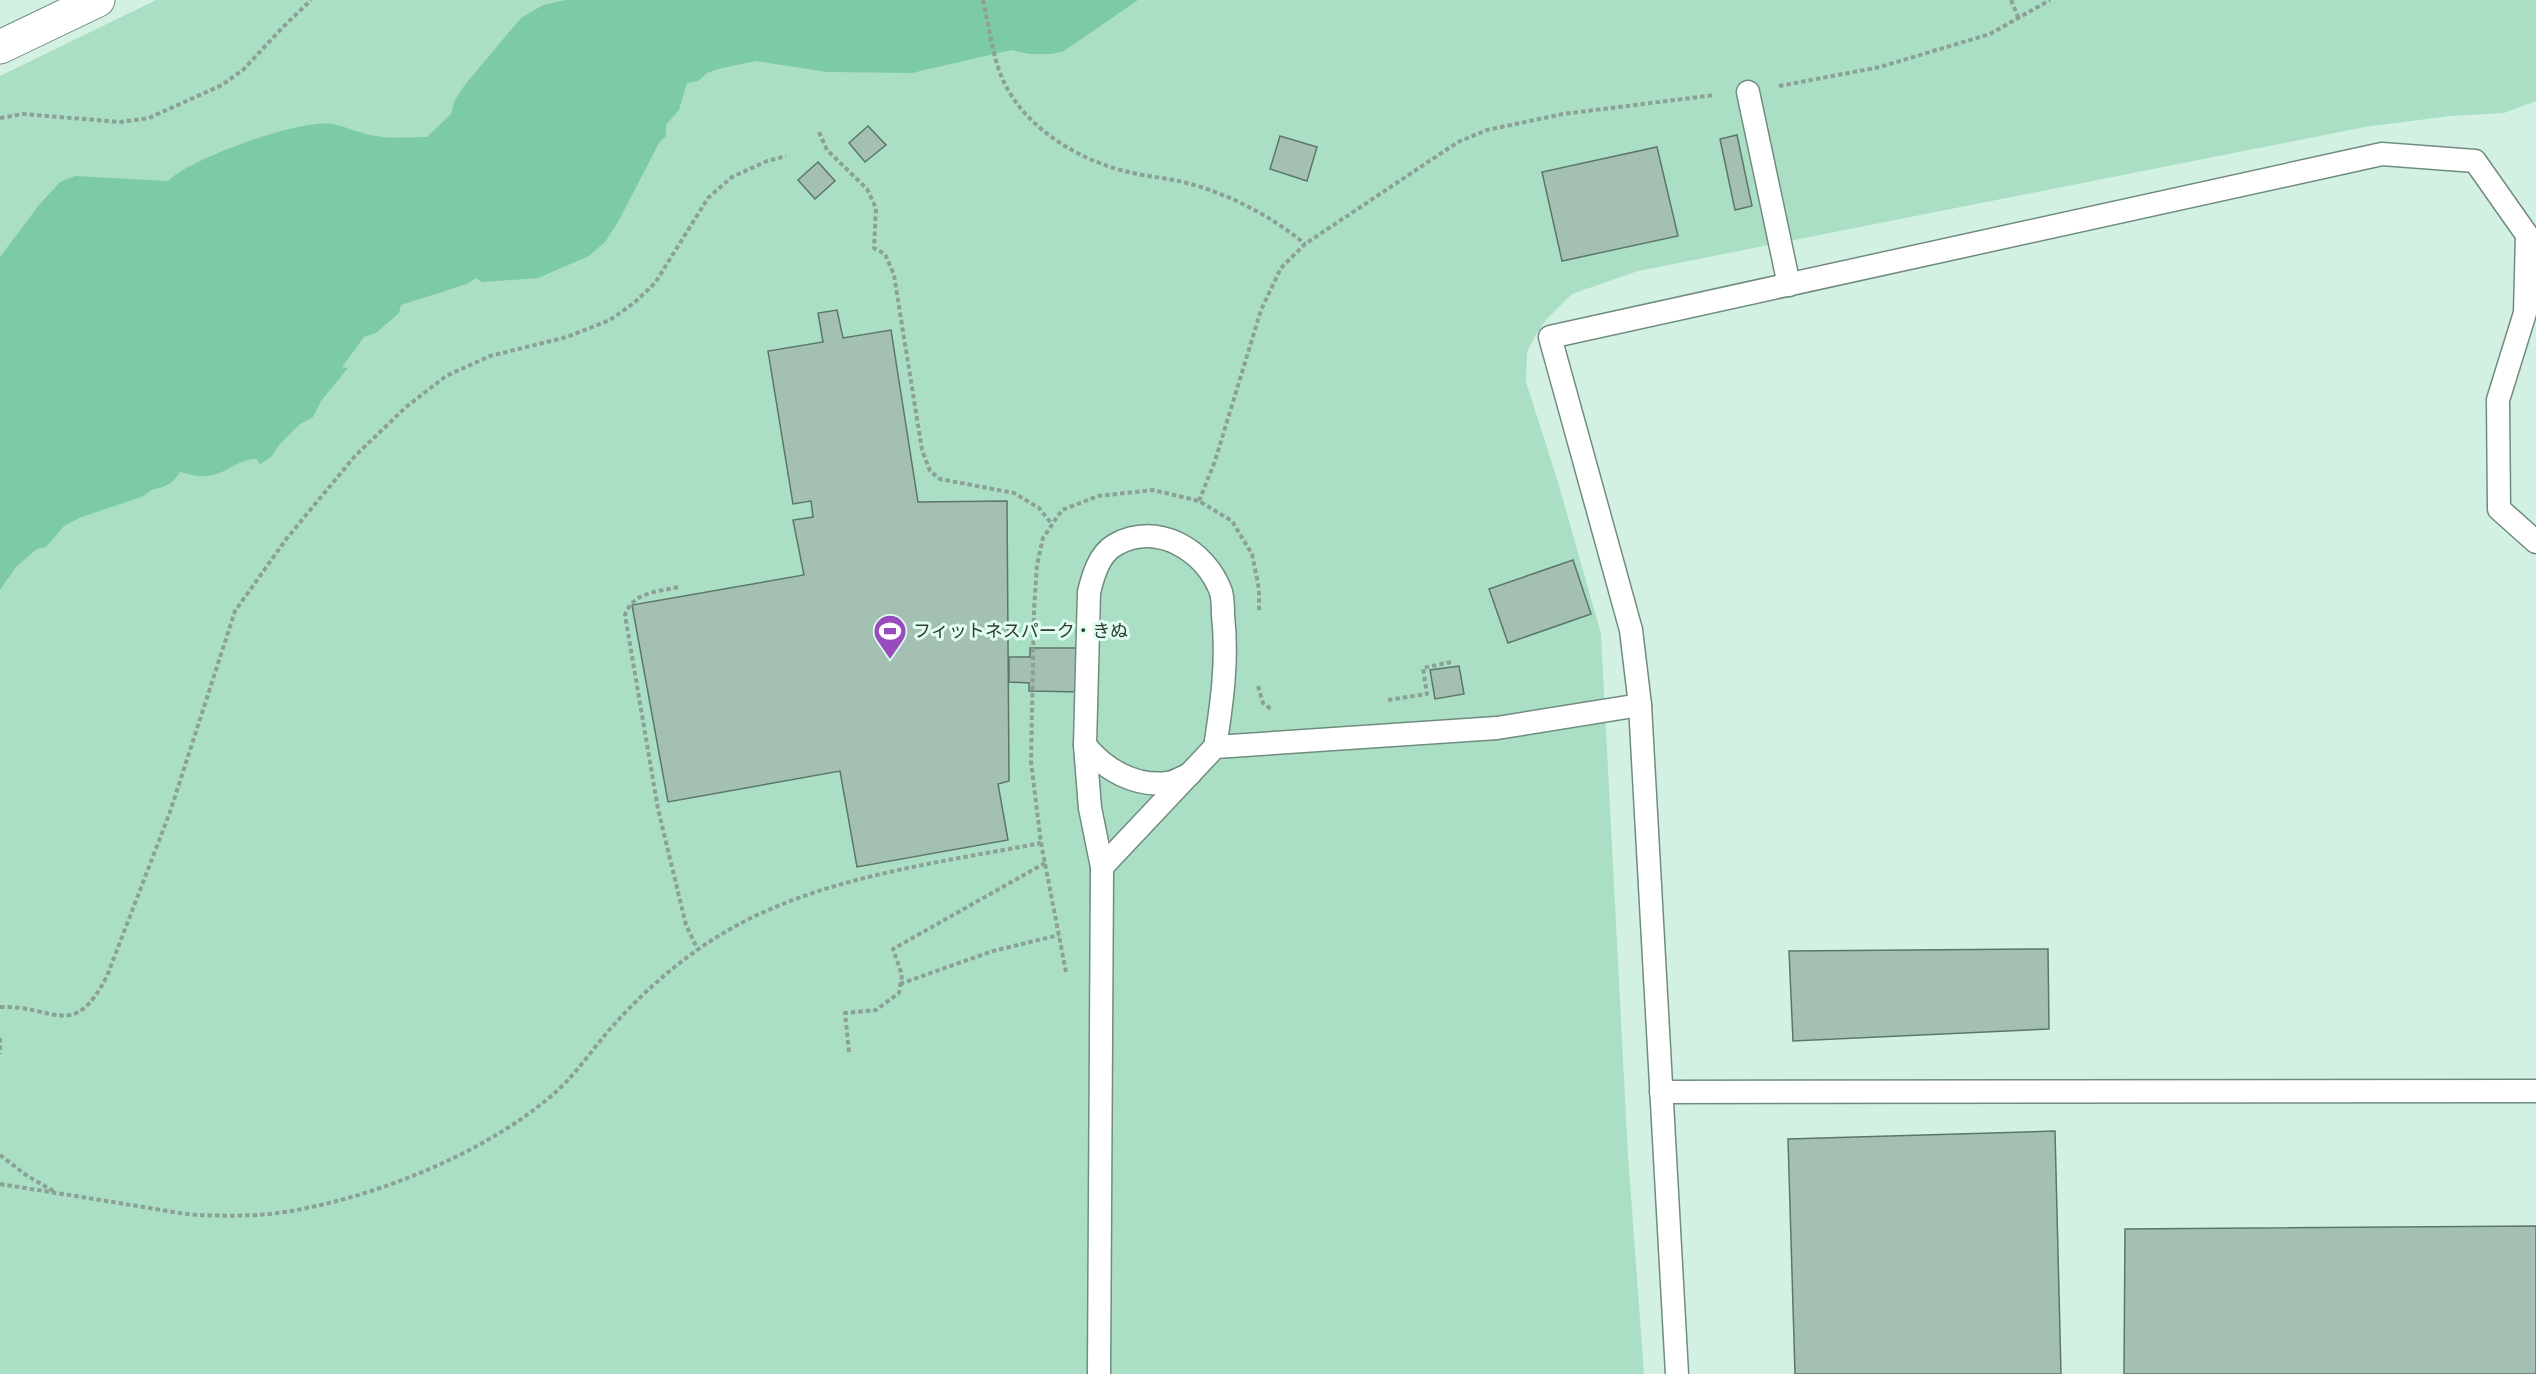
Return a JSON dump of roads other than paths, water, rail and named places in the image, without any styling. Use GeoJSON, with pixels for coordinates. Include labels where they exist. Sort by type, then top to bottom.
{"type":"FeatureCollection","features":[{"type":"Feature","properties":{"kind":"street"},"geometry":{"type":"LineString","coordinates":[[0,47],[98,0]]}},
{"type":"Feature","properties":{"kind":"lane"},"geometry":{"type":"LineString","coordinates":[[1748,92],[1789,285]]}},
{"type":"Feature","properties":{"kind":"lane"},"geometry":{"type":"LineString","coordinates":[[1677,1374],[1640,705],[1631,630],[1550,337],[2382,154],[2475,161],[2528,235],[2525,313],[2498,400],[2499,509],[2536,542]]}},
{"type":"Feature","properties":{"kind":"lane"},"geometry":{"type":"LineString","coordinates":[[1099,1374],[1102,867],[1090,808],[1085,746],[1089,592],[1095,568],[1114,546],[1146,535],[1173,540],[1205,562],[1221,593],[1226,635],[1223,694],[1215,747],[1102,867]]}},
{"type":"Feature","properties":{"kind":"lane"},"geometry":{"type":"LineString","coordinates":[[1215,747],[1497,728],[1640,705]]}},
{"type":"Feature","properties":{"kind":"lane"},"geometry":{"type":"LineString","coordinates":[[1085,746],[1095,758],[1114,772],[1141,782],[1169,783],[1191,774]]}},
{"type":"Feature","properties":{"kind":"lane"},"geometry":{"type":"LineString","coordinates":[[1661,1092],[2536,1091]]}},
{"type":"Feature","properties":{"kind":"place","name":"フィットネスパーク・きぬ"},"geometry":{"type":"Point","coordinates":[890,660]}}]}
